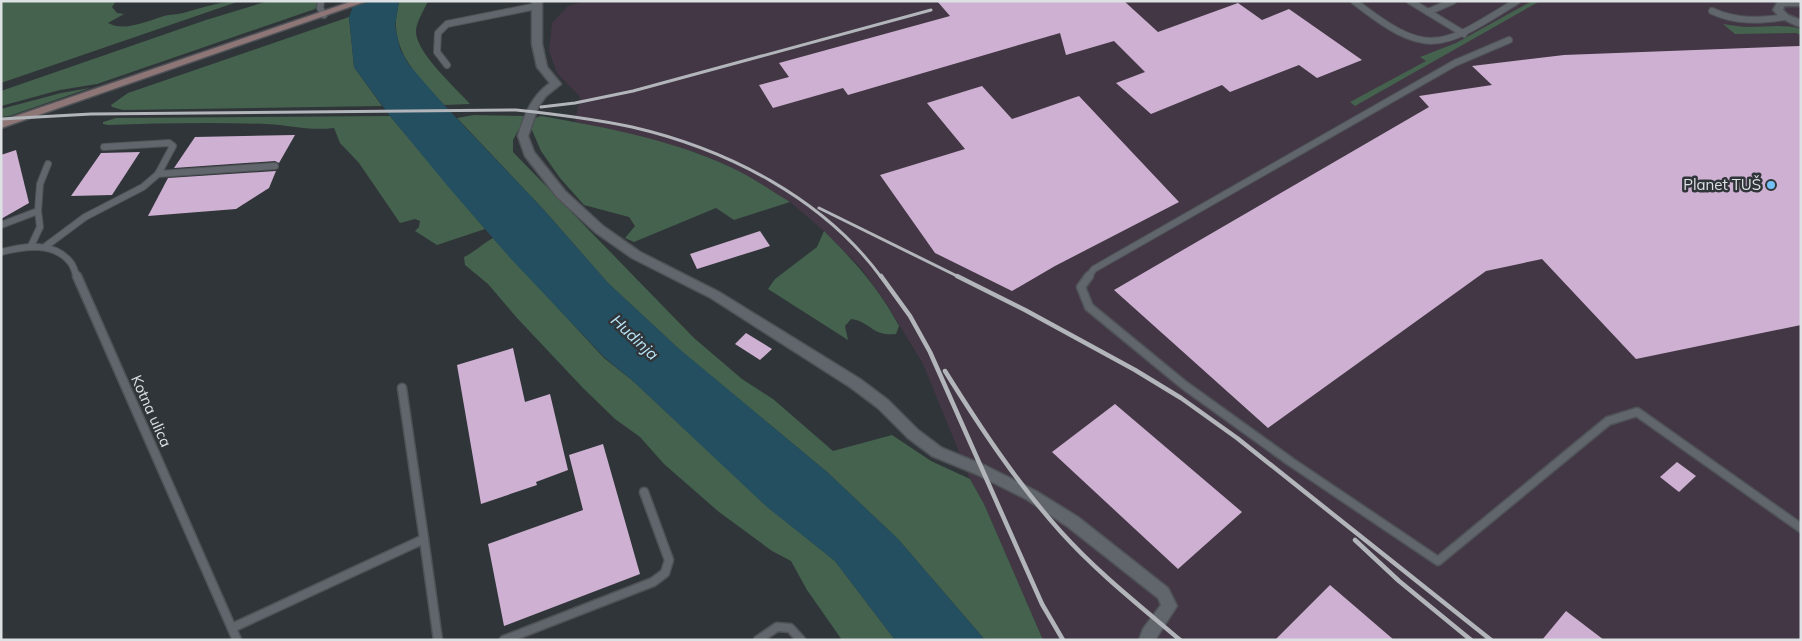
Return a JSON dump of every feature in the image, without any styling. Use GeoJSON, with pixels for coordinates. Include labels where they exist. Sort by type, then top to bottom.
{"type":"FeatureCollection","features":[{"type":"Feature","properties":{"kind":"street"},"geometry":{"type":"LineString","coordinates":[[1,125],[363,1]]}},
{"type":"Feature","properties":{"kind":"street"},"geometry":{"type":"LineString","coordinates":[[1801,3],[1780,2],[1778,10],[1784,17],[1801,24]]}},
{"type":"Feature","properties":{"kind":"street"},"geometry":{"type":"LineString","coordinates":[[537,4],[537,44],[542,67],[556,84],[542,94],[533,107],[523,136],[529,153],[561,194],[599,229],[636,255],[715,295],[855,383],[883,404],[913,434],[937,452],[981,470],[1031,495],[1073,522],[1163,593],[1169,606],[1148,634],[1147,640]]}},
{"type":"Feature","properties":{"kind":"lane"},"geometry":{"type":"LineString","coordinates":[[321,1],[320,8],[327,14]]}},
{"type":"Feature","properties":{"kind":"lane"},"geometry":{"type":"LineString","coordinates":[[1354,1],[1393,32],[1409,39],[1425,42],[1439,42],[1464,34],[1517,1]]}},
{"type":"Feature","properties":{"kind":"lane"},"geometry":{"type":"LineString","coordinates":[[1410,1],[1464,34]]}},
{"type":"Feature","properties":{"kind":"lane"},"geometry":{"type":"LineString","coordinates":[[1428,12],[1453,1]]}},
{"type":"Feature","properties":{"kind":"lane"},"geometry":{"type":"LineString","coordinates":[[446,65],[437,52],[438,33],[447,24],[537,4]]}},
{"type":"Feature","properties":{"kind":"lane"},"geometry":{"type":"LineString","coordinates":[[1712,11],[1735,20],[1749,22],[1784,17]]}},
{"type":"Feature","properties":{"kind":"lane"},"geometry":{"type":"LineString","coordinates":[[1509,40],[1455,63],[1094,270],[1081,288],[1089,307],[1184,385],[1291,462],[1438,561],[1608,421],[1637,412],[1801,528]]}},
{"type":"Feature","properties":{"kind":"lane"},"geometry":{"type":"LineString","coordinates":[[1,252],[32,246],[46,246],[78,222],[143,187],[158,174],[173,146],[169,143],[104,147]]}},
{"type":"Feature","properties":{"kind":"lane"},"geometry":{"type":"LineString","coordinates":[[32,246],[40,227],[38,211],[40,184],[48,164]]}},
{"type":"Feature","properties":{"kind":"lane"},"geometry":{"type":"LineString","coordinates":[[158,174],[275,166]]}},
{"type":"Feature","properties":{"kind":"lane"},"geometry":{"type":"LineString","coordinates":[[1,226],[38,211]]}},
{"type":"Feature","properties":{"kind":"lane","name":"Kotna ulica"},"geometry":{"type":"LineString","coordinates":[[46,246],[58,252],[70,263],[237,640]]}},
{"type":"Feature","properties":{"kind":"lane"},"geometry":{"type":"LineString","coordinates":[[402,388],[438,640]]}},
{"type":"Feature","properties":{"kind":"lane"},"geometry":{"type":"LineString","coordinates":[[504,640],[653,582],[665,573],[668,560],[644,492]]}},
{"type":"Feature","properties":{"kind":"lane"},"geometry":{"type":"LineString","coordinates":[[232,628],[424,539]]}},
{"type":"Feature","properties":{"kind":"lane"},"geometry":{"type":"LineString","coordinates":[[758,640],[777,627],[790,628],[801,640]]}},
{"type":"Feature","properties":{"kind":"shaded area"},"geometry":{"type":"Polygon","coordinates":[[[586,1],[1801,1],[1801,640],[1043,640],[984,504],[970,479],[923,364],[886,303],[861,268],[824,231],[790,202],[730,167],[697,153],[633,135],[575,122],[580,97],[557,73],[549,51],[552,23],[568,6],[586,1]]]}},
{"type":"Feature","properties":{"kind":"green space"},"geometry":{"type":"Polygon","coordinates":[[[1,1],[116,1],[112,7],[117,13],[124,14],[108,23],[129,26],[218,3],[240,1],[1,83],[1,1]]]}},
{"type":"Feature","properties":{"kind":"green space"},"geometry":{"type":"Polygon","coordinates":[[[268,1],[319,1],[315,9],[97,84],[60,90],[1,106],[1,91],[206,20],[268,1]]]}},
{"type":"Feature","properties":{"kind":"green space"},"geometry":{"type":"Polygon","coordinates":[[[399,1],[428,1],[419,19],[416,30],[417,39],[446,79],[470,104],[444,105],[413,70],[398,40],[396,18],[399,1]]]}},
{"type":"Feature","properties":{"kind":"green space"},"geometry":{"type":"Polygon","coordinates":[[[1532,1],[1540,1],[1355,106],[1350,102],[1426,61],[1420,57],[1456,43],[1532,1]]]}},
{"type":"Feature","properties":{"kind":"green space"},"geometry":{"type":"Polygon","coordinates":[[[349,17],[354,67],[382,106],[123,110],[111,105],[128,93],[349,17]]]}},
{"type":"Feature","properties":{"kind":"green space"},"geometry":{"type":"Polygon","coordinates":[[[1723,24],[1747,27],[1794,27],[1801,29],[1801,35],[1796,33],[1735,34],[1723,24]]]}},
{"type":"Feature","properties":{"kind":"green space"},"geometry":{"type":"Polygon","coordinates":[[[90,88],[9,116],[1,117],[1,109],[61,93],[90,88]]]}},
{"type":"Feature","properties":{"kind":"green space"},"geometry":{"type":"Polygon","coordinates":[[[474,115],[526,116],[513,140],[513,152],[694,338],[742,379],[773,399],[833,451],[892,435],[931,461],[970,479],[984,504],[1043,640],[985,640],[898,539],[827,472],[680,350],[608,283],[543,209],[457,118],[474,115]]]}},
{"type":"Feature","properties":{"kind":"green space"},"geometry":{"type":"Polygon","coordinates":[[[390,116],[485,229],[437,245],[415,231],[419,227],[420,221],[415,219],[400,223],[359,163],[340,143],[334,128],[316,129],[266,124],[226,123],[103,124],[103,122],[116,118],[390,116]]]}},
{"type":"Feature","properties":{"kind":"green space"},"geometry":{"type":"Polygon","coordinates":[[[541,116],[636,135],[683,148],[752,178],[790,202],[734,220],[716,208],[634,242],[625,238],[635,226],[629,217],[584,205],[560,178],[541,151],[531,128],[535,118],[541,116]]]}},
{"type":"Feature","properties":{"kind":"green space"},"geometry":{"type":"Polygon","coordinates":[[[824,231],[856,264],[883,299],[899,326],[896,334],[876,331],[857,320],[851,319],[845,326],[848,340],[768,289],[775,279],[817,247],[824,231]]]}},
{"type":"Feature","properties":{"kind":"green space"},"geometry":{"type":"Polygon","coordinates":[[[493,238],[604,358],[633,381],[768,507],[835,561],[895,640],[842,640],[807,590],[791,561],[772,551],[719,512],[664,464],[640,437],[615,419],[583,388],[517,318],[488,284],[465,265],[464,257],[493,238]]]}},
{"type":"Feature","properties":{"kind":"water","name":"Hudinja"},"geometry":{"type":"Polygon","coordinates":[[[355,1],[399,1],[395,26],[400,49],[409,65],[444,105],[543,209],[608,283],[678,348],[827,472],[898,539],[985,640],[895,640],[835,561],[767,507],[633,381],[604,357],[512,260],[451,190],[390,116],[354,67],[349,17],[355,1]]]}},
{"type":"Feature","properties":{"kind":"building"},"geometry":{"type":"Polygon","coordinates":[[[937,1],[1124,1],[1158,32],[1238,3],[1262,20],[1289,9],[1362,60],[1317,78],[1299,65],[1230,92],[1222,85],[1151,114],[1116,83],[1145,72],[1114,41],[1066,55],[1060,33],[848,95],[843,88],[773,108],[759,85],[789,77],[779,63],[950,16],[937,1]]]}},
{"type":"Feature","properties":{"kind":"building"},"geometry":{"type":"Polygon","coordinates":[[[1801,46],[1801,325],[1636,359],[1542,259],[1486,271],[1268,428],[1114,290],[1429,107],[1419,96],[1492,85],[1472,66],[1564,55],[1801,46]]]}},
{"type":"Feature","properties":{"kind":"building"},"geometry":{"type":"Polygon","coordinates":[[[982,86],[1012,119],[1079,96],[1179,202],[1055,266],[1012,291],[935,253],[880,175],[965,149],[927,103],[982,86]]]}},
{"type":"Feature","properties":{"kind":"building"},"geometry":{"type":"Polygon","coordinates":[[[295,135],[279,163],[275,161],[174,168],[195,137],[295,135]]]}},
{"type":"Feature","properties":{"kind":"building"},"geometry":{"type":"Polygon","coordinates":[[[16,150],[29,203],[1,219],[1,155],[16,150]]]}},
{"type":"Feature","properties":{"kind":"building"},"geometry":{"type":"Polygon","coordinates":[[[140,152],[112,195],[71,196],[101,153],[140,152]]]}},
{"type":"Feature","properties":{"kind":"building"},"geometry":{"type":"Polygon","coordinates":[[[276,171],[269,188],[236,209],[148,216],[168,178],[276,171]]]}},
{"type":"Feature","properties":{"kind":"building"},"geometry":{"type":"Polygon","coordinates":[[[760,231],[770,246],[697,269],[690,254],[760,231]]]}},
{"type":"Feature","properties":{"kind":"building"},"geometry":{"type":"Polygon","coordinates":[[[746,333],[772,349],[760,360],[735,344],[746,333]]]}},
{"type":"Feature","properties":{"kind":"building"},"geometry":{"type":"Polygon","coordinates":[[[513,348],[525,402],[550,394],[568,470],[536,482],[537,485],[481,504],[457,365],[513,348]]]}},
{"type":"Feature","properties":{"kind":"building"},"geometry":{"type":"Polygon","coordinates":[[[1115,404],[1242,512],[1178,569],[1052,452],[1115,404]]]}},
{"type":"Feature","properties":{"kind":"building"},"geometry":{"type":"Polygon","coordinates":[[[603,444],[640,574],[504,626],[488,544],[583,510],[569,455],[603,444]]]}},
{"type":"Feature","properties":{"kind":"building"},"geometry":{"type":"Polygon","coordinates":[[[1677,462],[1696,476],[1679,492],[1660,477],[1677,462]]]}},
{"type":"Feature","properties":{"kind":"building"},"geometry":{"type":"Polygon","coordinates":[[[1330,585],[1394,640],[1275,640],[1330,585]]]}},
{"type":"Feature","properties":{"kind":"building"},"geometry":{"type":"Polygon","coordinates":[[[1566,611],[1604,640],[1542,640],[1566,611]]]}},
{"type":"Feature","properties":{"kind":"railway"},"geometry":{"type":"LineString","coordinates":[[541,107],[575,103],[633,91],[931,10]]}},
{"type":"Feature","properties":{"kind":"railway"},"geometry":{"type":"LineString","coordinates":[[1,119],[91,114],[516,110],[632,127],[703,149],[737,163],[770,181],[802,201],[831,223],[858,249],[881,277]]}},
{"type":"Feature","properties":{"kind":"railway"},"geometry":{"type":"LineString","coordinates":[[819,208],[959,277]]}},
{"type":"Feature","properties":{"kind":"railway"},"geometry":{"type":"LineString","coordinates":[[881,276],[910,316],[930,352],[1042,604],[1063,640]]}},
{"type":"Feature","properties":{"kind":"railway"},"geometry":{"type":"LineString","coordinates":[[959,277],[1025,310],[1135,370],[1181,398],[1237,438],[1491,640]]}},
{"type":"Feature","properties":{"kind":"railway"},"geometry":{"type":"LineString","coordinates":[[945,371],[1000,454],[1029,494],[1061,532],[1104,575],[1180,640]]}},
{"type":"Feature","properties":{"kind":"railway"},"geometry":{"type":"LineString","coordinates":[[1355,540],[1399,581],[1471,640]]}},
{"type":"Feature","properties":{"kind":"place","name":"Planet TUŠ"},"geometry":{"type":"Point","coordinates":[1771,185]}}]}
